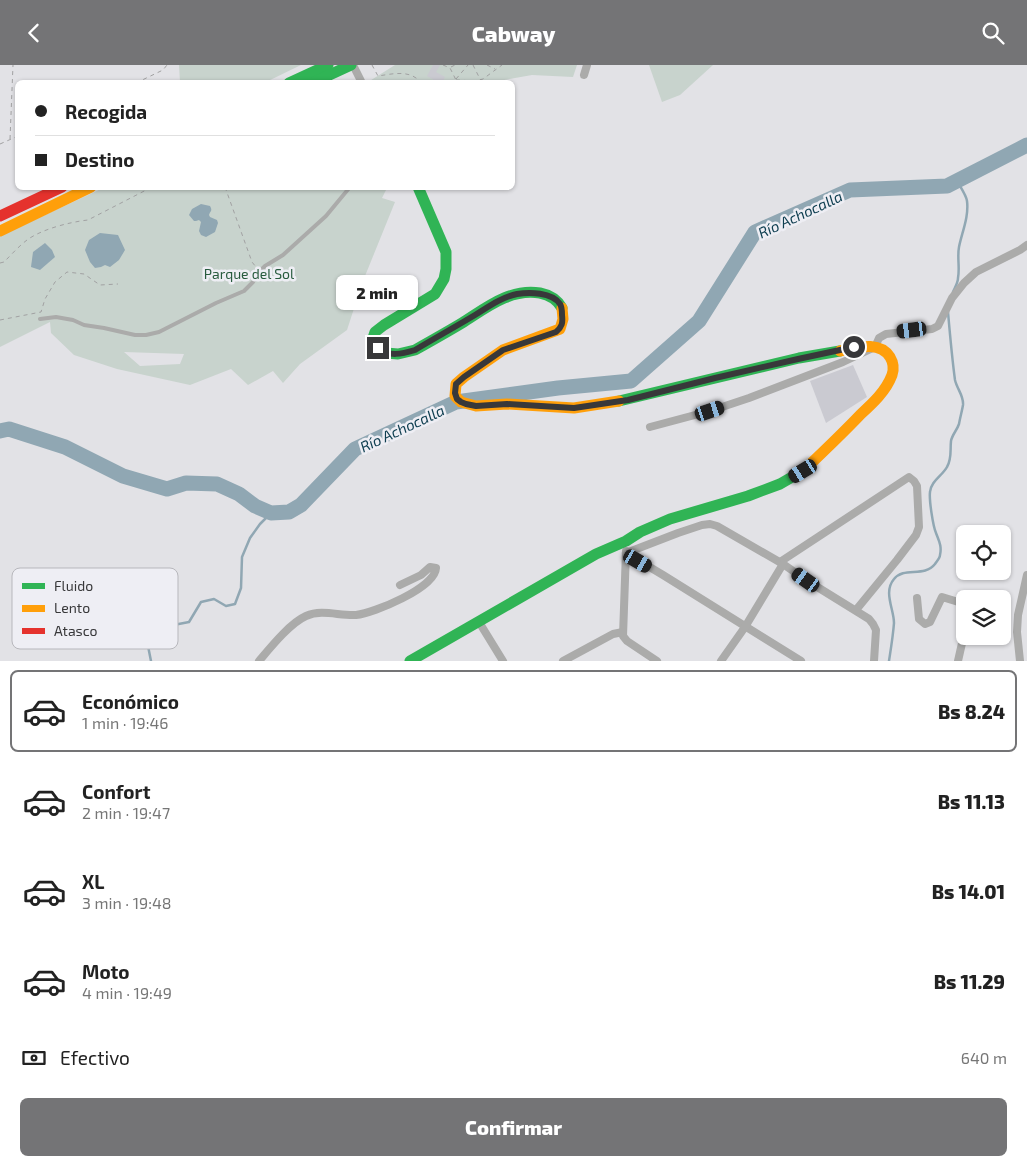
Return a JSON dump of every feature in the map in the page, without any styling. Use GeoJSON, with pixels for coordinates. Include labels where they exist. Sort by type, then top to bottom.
{"type":"FeatureCollection","features":[{"type":"Feature","properties":{"kind":"street"},"geometry":{"type":"LineString","coordinates":[[296,80],[328,65]]}},
{"type":"Feature","properties":{"kind":"street"},"geometry":{"type":"LineString","coordinates":[[319,80],[352,65],[360,80]]}},
{"type":"Feature","properties":{"kind":"street"},"geometry":{"type":"LineString","coordinates":[[584,75],[587,65]]}},
{"type":"Feature","properties":{"kind":"street"},"geometry":{"type":"LineString","coordinates":[[0,216],[56,190]]}},
{"type":"Feature","properties":{"kind":"street"},"geometry":{"type":"LineString","coordinates":[[0,231],[85,190]]}},
{"type":"Feature","properties":{"kind":"street"},"geometry":{"type":"LineString","coordinates":[[410,661],[596,554],[626,541],[640,532],[670,519],[748,496],[780,484],[803,471],[879,396],[893,373],[893,362],[887,353],[875,347],[864,346],[798,359],[628,400],[574,408],[507,404],[476,406],[466,404],[457,399],[455,393],[456,384],[503,350],[556,332],[562,325],[562,309],[560,304],[545,294],[516,294],[496,302],[415,350],[391,354],[383,352],[378,348],[374,340],[376,331],[435,294],[440,289],[444,279],[447,261],[446,251],[419,190]]}},
{"type":"Feature","properties":{"kind":"street"},"geometry":{"type":"LineString","coordinates":[[650,427],[749,399],[843,363],[875,347],[880,338],[886,334],[932,329],[938,326],[952,298],[976,272],[1027,245]]}},
{"type":"Feature","properties":{"kind":"street"},"geometry":{"type":"LineString","coordinates":[[721,661],[745,627],[782,563],[910,477],[917,486],[918,527],[916,535],[856,610]]}},
{"type":"Feature","properties":{"kind":"street"},"geometry":{"type":"LineString","coordinates":[[626,553],[678,533],[710,524],[782,563],[869,619],[876,630],[874,661]]}},
{"type":"Feature","properties":{"kind":"street"},"geometry":{"type":"LineString","coordinates":[[626,541],[623,636],[627,641],[657,661]]}},
{"type":"Feature","properties":{"kind":"street"},"geometry":{"type":"LineString","coordinates":[[626,553],[801,661]]}},
{"type":"Feature","properties":{"kind":"street"},"geometry":{"type":"LineString","coordinates":[[259,661],[294,623],[304,616],[316,612],[356,615],[374,611],[424,586],[435,575],[436,568],[430,567],[422,575],[400,585]]}},
{"type":"Feature","properties":{"kind":"street"},"geometry":{"type":"LineString","coordinates":[[1020,661],[1017,632],[1018,615],[1027,575]]}},
{"type":"Feature","properties":{"kind":"street"},"geometry":{"type":"LineString","coordinates":[[917,598],[919,619],[925,624],[930,622],[942,597],[956,601]]}},
{"type":"Feature","properties":{"kind":"street"},"geometry":{"type":"LineString","coordinates":[[479,622],[503,661]]}},
{"type":"Feature","properties":{"kind":"street"},"geometry":{"type":"LineString","coordinates":[[563,661],[607,637],[623,632]]}},
{"type":"Feature","properties":{"kind":"street"},"geometry":{"type":"LineString","coordinates":[[958,661],[962,645]]}},
{"type":"Feature","properties":{"kind":"lane"},"geometry":{"type":"LineString","coordinates":[[40,319],[56,317],[73,319],[84,325],[136,335],[158,332],[244,291],[265,266],[282,255],[326,216],[348,190]]}},
{"type":"Feature","properties":{"kind":"path"},"geometry":{"type":"LineString","coordinates":[[10,139],[13,65]]}},
{"type":"Feature","properties":{"kind":"path"},"geometry":{"type":"LineString","coordinates":[[143,80],[163,71],[167,65]]}},
{"type":"Feature","properties":{"kind":"path"},"geometry":{"type":"LineString","coordinates":[[372,65],[378,76],[404,73],[419,80]]}},
{"type":"Feature","properties":{"kind":"path"},"geometry":{"type":"LineString","coordinates":[[443,65],[455,65]]}},
{"type":"Feature","properties":{"kind":"path"},"geometry":{"type":"LineString","coordinates":[[456,80],[468,65]]}},
{"type":"Feature","properties":{"kind":"path"},"geometry":{"type":"LineString","coordinates":[[473,65],[480,80],[501,65]]}},
{"type":"Feature","properties":{"kind":"path"},"geometry":{"type":"LineString","coordinates":[[487,65],[495,69]]}},
{"type":"Feature","properties":{"kind":"path"},"geometry":{"type":"LineString","coordinates":[[451,66],[455,80]]}},
{"type":"Feature","properties":{"kind":"path"},"geometry":{"type":"LineString","coordinates":[[0,144],[15,137]]}},
{"type":"Feature","properties":{"kind":"path"},"geometry":{"type":"LineString","coordinates":[[0,263],[4,262],[27,240],[39,233],[88,220],[146,190]]}},
{"type":"Feature","properties":{"kind":"path"},"geometry":{"type":"LineString","coordinates":[[226,190],[252,262],[259,272]]}},
{"type":"Feature","properties":{"kind":"path"},"geometry":{"type":"LineString","coordinates":[[0,319],[41,312],[45,299],[55,282],[67,272],[84,274],[100,285],[118,284]]}},
{"type":"Feature","properties":{"kind":"green space"},"geometry":{"type":"Polygon","coordinates":[[[179,65],[301,65],[270,80],[180,80],[179,65]]]}},
{"type":"Feature","properties":{"kind":"green space"},"geometry":{"type":"Polygon","coordinates":[[[395,65],[577,65],[573,77],[532,75],[504,80],[371,80],[395,65]]]}},
{"type":"Feature","properties":{"kind":"green space"},"geometry":{"type":"Polygon","coordinates":[[[649,65],[713,65],[680,95],[662,102],[649,65]]]}},
{"type":"Feature","properties":{"kind":"green space","name":"Parque del Sol"},"geometry":{"type":"Polygon","coordinates":[[[99,190],[386,190],[382,198],[395,202],[363,281],[347,330],[300,364],[283,383],[273,371],[248,385],[231,369],[190,385],[117,369],[74,355],[51,333],[50,322],[0,347],[0,236],[99,190]],[[124,352],[140,366],[180,364],[184,354],[124,352]]]}},
{"type":"Feature","properties":{"kind":"water"},"geometry":{"type":"Polygon","coordinates":[[[201,204],[210,206],[209,215],[217,220],[218,223],[215,232],[206,237],[201,235],[199,231],[201,222],[199,220],[194,221],[189,215],[192,209],[201,204]]]}},
{"type":"Feature","properties":{"kind":"water"},"geometry":{"type":"Polygon","coordinates":[[[100,233],[118,235],[125,250],[119,260],[110,267],[105,265],[95,268],[85,250],[89,240],[100,233]]]}},
{"type":"Feature","properties":{"kind":"water"},"geometry":{"type":"Polygon","coordinates":[[[45,243],[52,250],[55,257],[40,270],[31,267],[33,252],[45,243]]]}},
{"type":"Feature","properties":{"kind":"building"},"geometry":{"type":"Polygon","coordinates":[[[433,65],[440,65],[436,72],[445,77],[444,80],[434,80],[427,76],[433,65]]]}},
{"type":"Feature","properties":{"kind":"building"},"geometry":{"type":"Polygon","coordinates":[[[853,365],[867,397],[826,423],[810,381],[853,365]]]}},
{"type":"Feature","properties":{"kind":"waterway","name":"Río Achocalla"},"geometry":{"type":"LineString","coordinates":[[0,431],[9,429],[65,447],[123,476],[167,489],[186,483],[217,484],[239,494],[255,506],[271,513],[289,512],[301,505],[355,449],[456,402],[558,388],[631,381],[699,321],[755,232],[850,190],[947,186],[1027,145]]}},
{"type":"Feature","properties":{"kind":"waterway"},"geometry":{"type":"LineString","coordinates":[[953,292],[958,280],[958,251],[967,207],[965,195],[955,177],[959,180]]}},
{"type":"Feature","properties":{"kind":"waterway"},"geometry":{"type":"LineString","coordinates":[[889,661],[894,623],[889,595],[891,584],[898,575],[930,568],[935,564],[941,552],[935,530],[930,492],[934,482],[949,464],[951,441],[959,424],[963,405],[955,380],[948,312]]}},
{"type":"Feature","properties":{"kind":"waterway"},"geometry":{"type":"LineString","coordinates":[[178,624],[189,622],[201,602],[214,599],[226,606],[235,604],[241,588],[242,557],[250,538],[271,513]]}},
{"type":"Feature","properties":{"kind":"waterway"},"geometry":{"type":"LineString","coordinates":[[149,649],[151,661]]}},
{"type":"Feature","properties":{"kind":"traffic: fast"},"geometry":{"type":"LineString","coordinates":[[296,80],[328,65]]}},
{"type":"Feature","properties":{"kind":"traffic: fast"},"geometry":{"type":"LineString","coordinates":[[318,80],[351,65]]}},
{"type":"Feature","properties":{"kind":"traffic: fast"},"geometry":{"type":"LineString","coordinates":[[419,190],[446,252],[444,279],[435,294],[375,332],[373,338],[377,348],[386,353],[398,354],[415,350],[489,306],[508,296],[519,293],[529,292],[547,295],[553,298],[562,308]]}},
{"type":"Feature","properties":{"kind":"traffic: fast"},"geometry":{"type":"LineString","coordinates":[[619,401],[799,358],[840,351]]}},
{"type":"Feature","properties":{"kind":"traffic: fast"},"geometry":{"type":"LineString","coordinates":[[410,661],[596,554],[626,541],[640,532],[670,519],[748,496],[780,484],[799,473]]}},
{"type":"Feature","properties":{"kind":"traffic: slow"},"geometry":{"type":"LineString","coordinates":[[0,231],[85,190]]}},
{"type":"Feature","properties":{"kind":"traffic: slow"},"geometry":{"type":"LineString","coordinates":[[562,308],[563,319],[560,329],[503,350],[456,384],[455,396],[461,402],[476,406],[507,404],[574,408],[619,401]]}},
{"type":"Feature","properties":{"kind":"traffic: slow"},"geometry":{"type":"LineString","coordinates":[[799,473],[818,457],[874,401],[883,391],[892,375],[891,359],[880,348],[860,347],[840,351]]}},
{"type":"Feature","properties":{"kind":"traffic: jam"},"geometry":{"type":"LineString","coordinates":[[0,216],[56,190]]}},
{"type":"Feature","properties":{"kind":"route"},"geometry":{"type":"LineString","coordinates":[[378,348],[383,352],[391,354],[415,350],[496,302],[516,294],[545,294],[560,304],[563,320],[560,329],[503,350],[458,381],[455,396],[461,402],[476,406],[507,404],[574,408],[628,400],[715,378],[854,347]]}}]}
